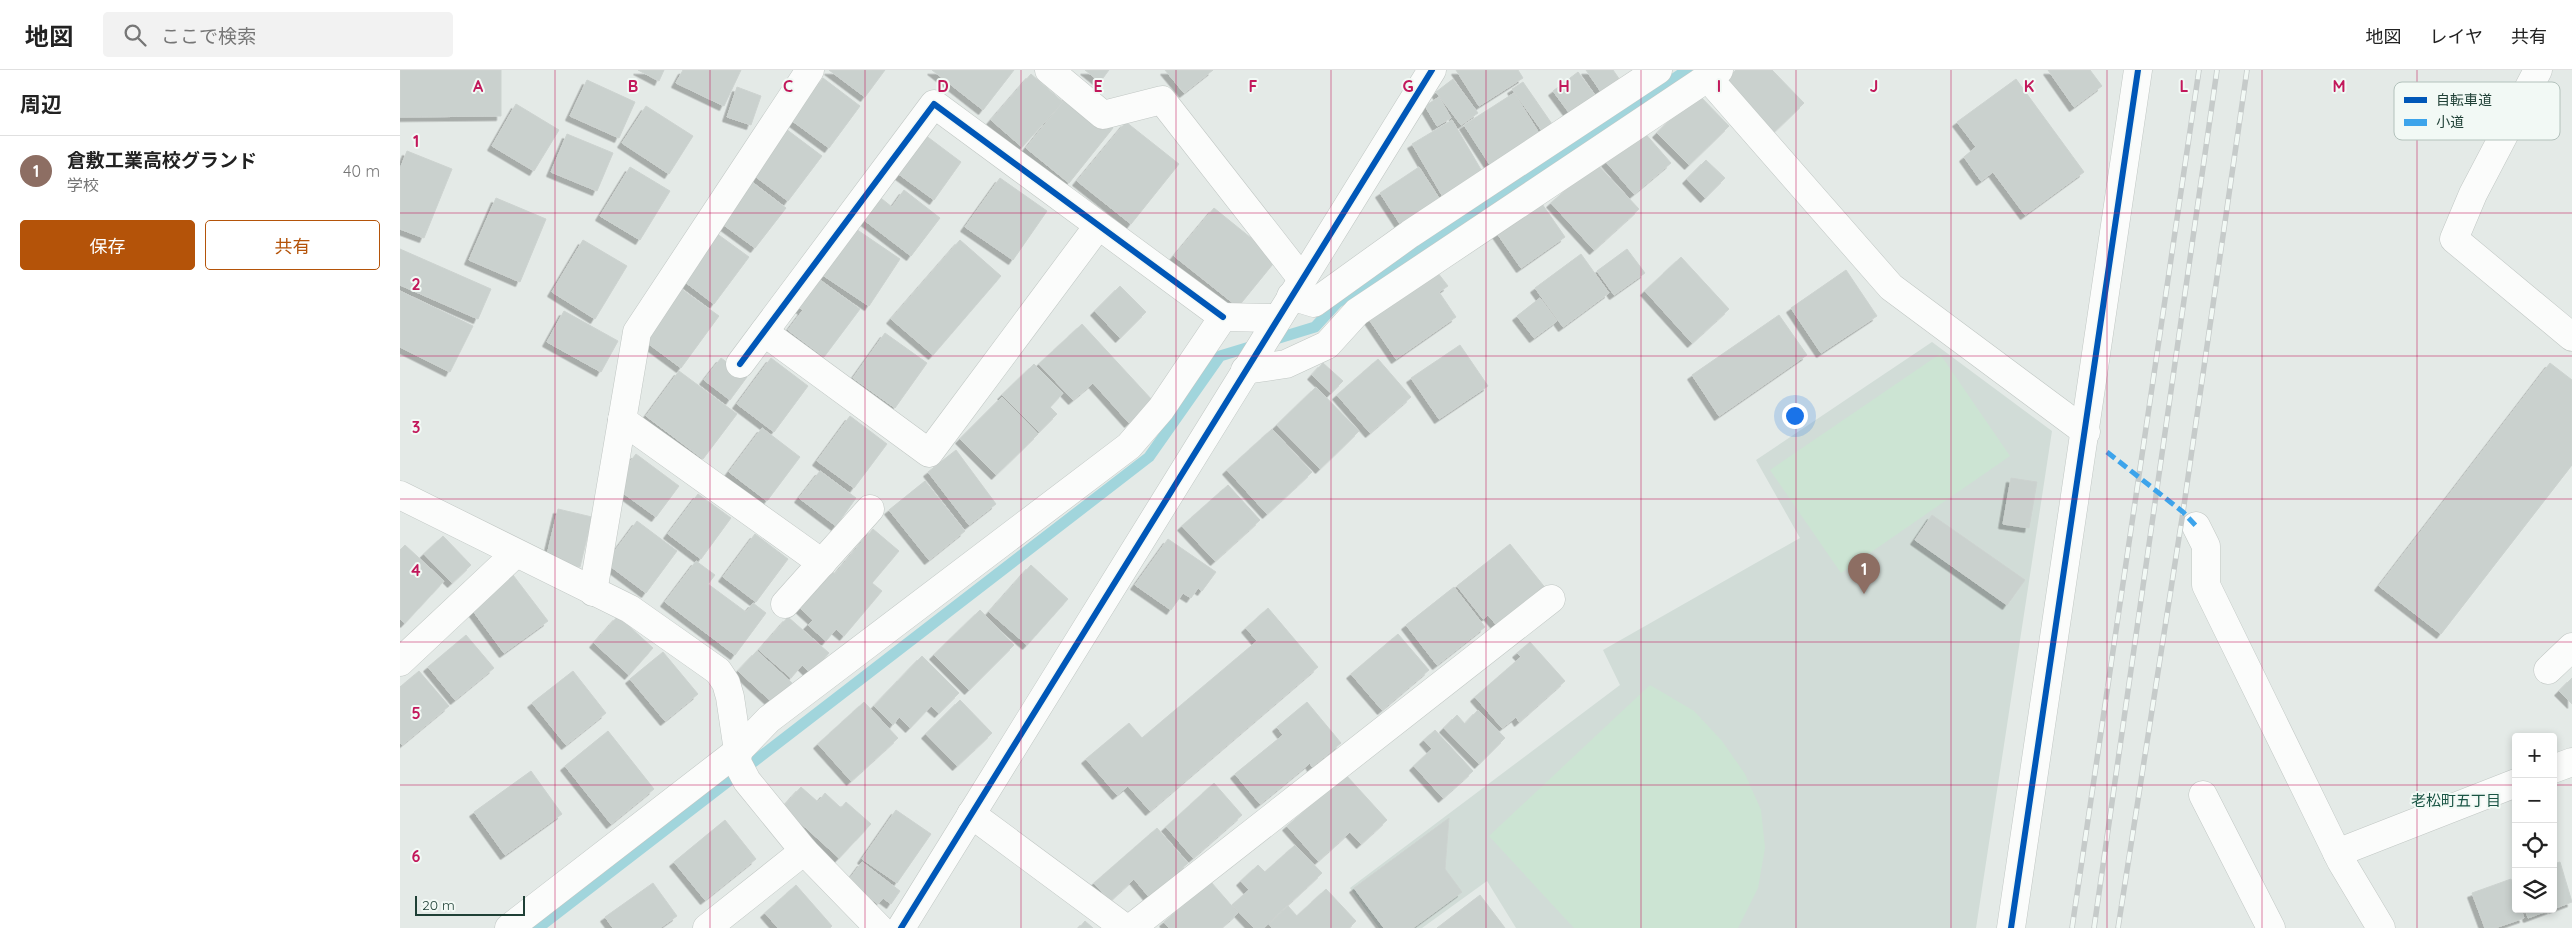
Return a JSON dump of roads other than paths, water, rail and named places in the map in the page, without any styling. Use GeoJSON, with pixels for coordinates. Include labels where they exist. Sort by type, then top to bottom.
{"type":"FeatureCollection","features":[{"type":"Feature","properties":{"kind":"street"},"geometry":{"type":"LineString","coordinates":[[592,592],[637,332],[810,70]]}},
{"type":"Feature","properties":{"kind":"street"},"geometry":{"type":"LineString","coordinates":[[1049,70],[1103,115],[1162,100],[1285,305]]}},
{"type":"Feature","properties":{"kind":"street"},"geometry":{"type":"LineString","coordinates":[[901,928],[1432,70]]}},
{"type":"Feature","properties":{"kind":"street"},"geometry":{"type":"LineString","coordinates":[[509,928],[741,765],[770,719],[1129,446],[1161,408],[1223,317],[1285,305],[1314,303],[1410,234],[1658,70]]}},
{"type":"Feature","properties":{"kind":"street"},"geometry":{"type":"LineString","coordinates":[[2010,928],[2086,432],[2138,70]]}},
{"type":"Feature","properties":{"kind":"street"},"geometry":{"type":"LineString","coordinates":[[2532,82],[2538,70]]}},
{"type":"Feature","properties":{"kind":"street"},"geometry":{"type":"LineString","coordinates":[[1250,363],[1286,364],[1327,345],[1357,312],[1714,74],[1892,287],[2086,432]]}},
{"type":"Feature","properties":{"kind":"street"},"geometry":{"type":"LineString","coordinates":[[740,364],[934,104],[1223,317]]}},
{"type":"Feature","properties":{"kind":"street"},"geometry":{"type":"LineString","coordinates":[[2501,140],[2473,194],[2454,239],[2572,337]]}},
{"type":"Feature","properties":{"kind":"street"},"geometry":{"type":"LineString","coordinates":[[764,332],[929,453],[1098,226]]}},
{"type":"Feature","properties":{"kind":"street"},"geometry":{"type":"LineString","coordinates":[[622,420],[822,563]]}},
{"type":"Feature","properties":{"kind":"street"},"geometry":{"type":"LineString","coordinates":[[400,495],[515,554],[630,609],[718,671],[730,697],[741,765],[804,851],[878,928]]}},
{"type":"Feature","properties":{"kind":"street"},"geometry":{"type":"LineString","coordinates":[[785,604],[870,509]]}},
{"type":"Feature","properties":{"kind":"street"},"geometry":{"type":"LineString","coordinates":[[2196,526],[2206,546],[2206,585],[2337,853],[2381,928]]}},
{"type":"Feature","properties":{"kind":"street"},"geometry":{"type":"LineString","coordinates":[[400,662],[515,554]]}},
{"type":"Feature","properties":{"kind":"street"},"geometry":{"type":"LineString","coordinates":[[1131,928],[1551,600]]}},
{"type":"Feature","properties":{"kind":"street"},"geometry":{"type":"LineString","coordinates":[[2548,670],[2572,647]]}},
{"type":"Feature","properties":{"kind":"street"},"geometry":{"type":"LineString","coordinates":[[2557,768],[2572,762]]}},
{"type":"Feature","properties":{"kind":"street"},"geometry":{"type":"LineString","coordinates":[[2337,853],[2512,786]]}},
{"type":"Feature","properties":{"kind":"street"},"geometry":{"type":"LineString","coordinates":[[2203,795],[2272,928]]}},
{"type":"Feature","properties":{"kind":"street"},"geometry":{"type":"LineString","coordinates":[[971,814],[1125,928]]}},
{"type":"Feature","properties":{"kind":"street"},"geometry":{"type":"LineString","coordinates":[[707,928],[804,851]]}},
{"type":"Feature","properties":{"kind":"waterway"},"geometry":{"type":"LineString","coordinates":[[538,928],[1149,457],[1220,356],[1315,327],[1337,303],[1469,218],[1687,70]]}},
{"type":"Feature","properties":{"kind":"railway"},"geometry":{"type":"LineString","coordinates":[[2072,928],[2199,70]]}},
{"type":"Feature","properties":{"kind":"railway"},"geometry":{"type":"LineString","coordinates":[[2094,928],[2217,70]]}},
{"type":"Feature","properties":{"kind":"railway"},"geometry":{"type":"LineString","coordinates":[[2118,928],[2183,512],[2247,70]]}},
{"type":"Feature","properties":{"kind":"place","name":"倉敷工業高校グランド"},"geometry":{"type":"Point","coordinates":[1864,594]}},
{"type":"Feature","properties":{"kind":"district","name":"老松町五丁目"},"geometry":{"type":"Point","coordinates":[2456,801]}}]}
